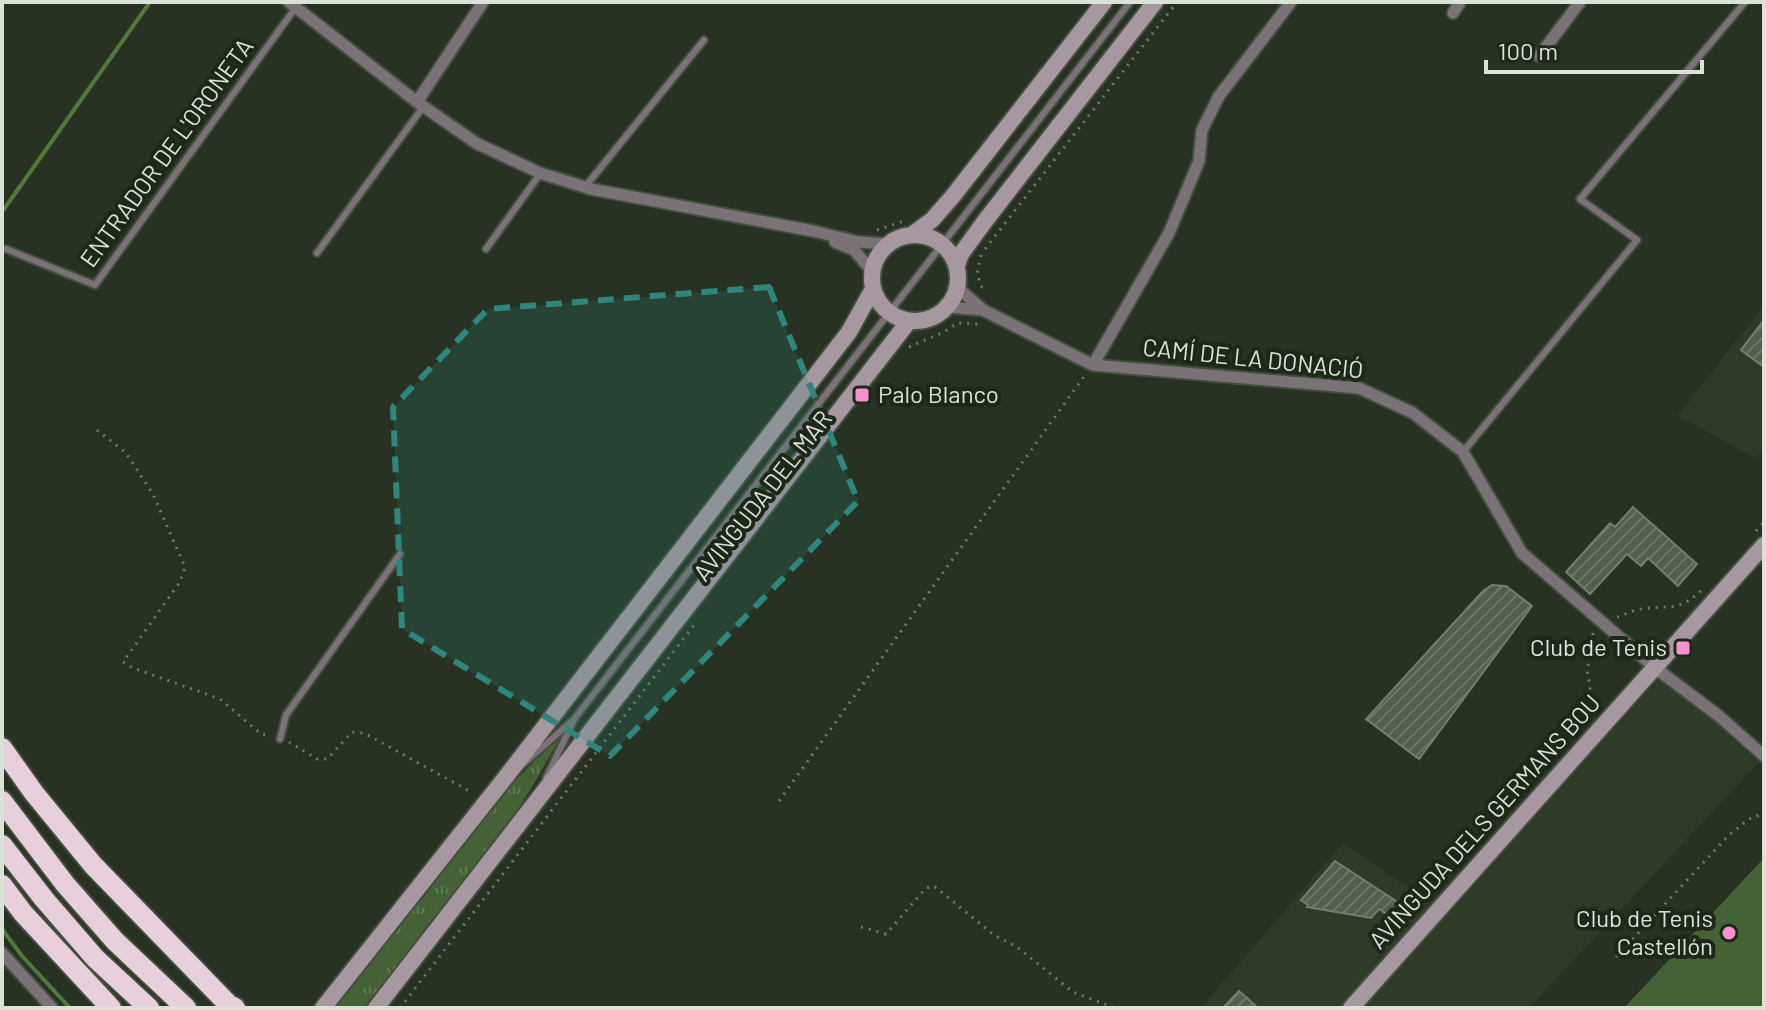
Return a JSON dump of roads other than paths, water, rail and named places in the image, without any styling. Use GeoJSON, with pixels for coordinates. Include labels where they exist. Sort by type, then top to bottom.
{"type":"FeatureCollection","features":[{"type":"Feature","properties":{"kind":"highway"},"geometry":{"type":"LineString","coordinates":[[2,748],[93,865],[235,1008]]}},
{"type":"Feature","properties":{"kind":"highway"},"geometry":{"type":"LineString","coordinates":[[2,801],[65,884],[115,941],[186,1008]]}},
{"type":"Feature","properties":{"kind":"highway"},"geometry":{"type":"LineString","coordinates":[[2,845],[95,958],[149,1008]]}},
{"type":"Feature","properties":{"kind":"highway"},"geometry":{"type":"LineString","coordinates":[[2,885],[23,913],[111,1008]]}},
{"type":"Feature","properties":{"kind":"main road"},"geometry":{"type":"LineString","coordinates":[[1104,2],[932,220],[913,234],[888,244],[877,256],[872,271],[873,289],[889,313],[909,321],[930,319],[948,307],[958,288],[957,265],[961,254],[1155,2]]}},
{"type":"Feature","properties":{"kind":"main road"},"geometry":{"type":"LineString","coordinates":[[913,234],[943,243],[957,265]]}},
{"type":"Feature","properties":{"kind":"main road","name":"AVINGUDA DEL MAR"},"geometry":{"type":"LineString","coordinates":[[323,1008],[849,332],[873,289]]}},
{"type":"Feature","properties":{"kind":"main road","name":"AVINGUDA DEL MAR"},"geometry":{"type":"LineString","coordinates":[[376,1008],[909,321]]}},
{"type":"Feature","properties":{"kind":"main road","name":"AVINGUDA DELS GERMANS BOU"},"geometry":{"type":"LineString","coordinates":[[1351,1008],[1654,667],[1759,539]]}},
{"type":"Feature","properties":{"kind":"street"},"geometry":{"type":"LineString","coordinates":[[420,104],[483,2]]}},
{"type":"Feature","properties":{"kind":"street"},"geometry":{"type":"LineString","coordinates":[[1093,365],[1169,233],[1199,161],[1202,130],[1219,96],[1291,2]]}},
{"type":"Feature","properties":{"kind":"street"},"geometry":{"type":"LineString","coordinates":[[1453,13],[1460,2]]}},
{"type":"Feature","properties":{"kind":"street"},"geometry":{"type":"LineString","coordinates":[[1539,56],[1580,2]]}},
{"type":"Feature","properties":{"kind":"street"},"geometry":{"type":"LineString","coordinates":[[292,5],[420,104],[476,143],[540,173],[585,187],[858,242],[888,244]]}},
{"type":"Feature","properties":{"kind":"street"},"geometry":{"type":"LineString","coordinates":[[813,231],[854,250],[872,271]]}},
{"type":"Feature","properties":{"kind":"street","name":"CAMÍ DE LA DONACIÓ"},"geometry":{"type":"LineString","coordinates":[[958,288],[983,310],[1093,365],[1359,388],[1413,413],[1463,452],[1522,553],[1654,667],[1719,716],[1764,756]]}},
{"type":"Feature","properties":{"kind":"street","name":"CAMÍ DE LA DONACIÓ"},"geometry":{"type":"LineString","coordinates":[[948,307],[983,310]]}},
{"type":"Feature","properties":{"kind":"street"},"geometry":{"type":"LineString","coordinates":[[2,953],[52,1008]]}},
{"type":"Feature","properties":{"kind":"lane","name":"AVINGUDA DEL MAR"},"geometry":{"type":"LineString","coordinates":[[536,801],[575,718],[1130,2]]}},
{"type":"Feature","properties":{"kind":"lane"},"geometry":{"type":"LineString","coordinates":[[1463,452],[1637,240],[1580,199],[1745,2]]}},
{"type":"Feature","properties":{"kind":"lane","name":"ENTRADOR DE L'ORONETA"},"geometry":{"type":"LineString","coordinates":[[6,249],[95,285],[292,5]]}},
{"type":"Feature","properties":{"kind":"lane"},"geometry":{"type":"LineString","coordinates":[[585,187],[704,40]]}},
{"type":"Feature","properties":{"kind":"lane"},"geometry":{"type":"LineString","coordinates":[[317,253],[420,104]]}},
{"type":"Feature","properties":{"kind":"lane"},"geometry":{"type":"LineString","coordinates":[[486,249],[540,173]]}},
{"type":"Feature","properties":{"kind":"lane"},"geometry":{"type":"LineString","coordinates":[[280,739],[286,715],[400,554]]}},
{"type":"Feature","properties":{"kind":"lane","name":"AVINGUDA DEL MAR"},"geometry":{"type":"LineString","coordinates":[[505,778],[528,762],[575,718]]}},
{"type":"Feature","properties":{"kind":"waterway"},"geometry":{"type":"LineString","coordinates":[[2,212],[150,2]]}},
{"type":"Feature","properties":{"kind":"waterway"},"geometry":{"type":"LineString","coordinates":[[2,929],[22,956],[70,1008]]}},
{"type":"Feature","properties":{"kind":"place","name":"Palo Blanco"},"geometry":{"type":"Point","coordinates":[862,395]}},
{"type":"Feature","properties":{"kind":"place","name":"Club de Tenis"},"geometry":{"type":"Point","coordinates":[1683,648]}},
{"type":"Feature","properties":{"kind":"place","name":"Club de Tenis Castellón"},"geometry":{"type":"Point","coordinates":[1729,933]}}]}
